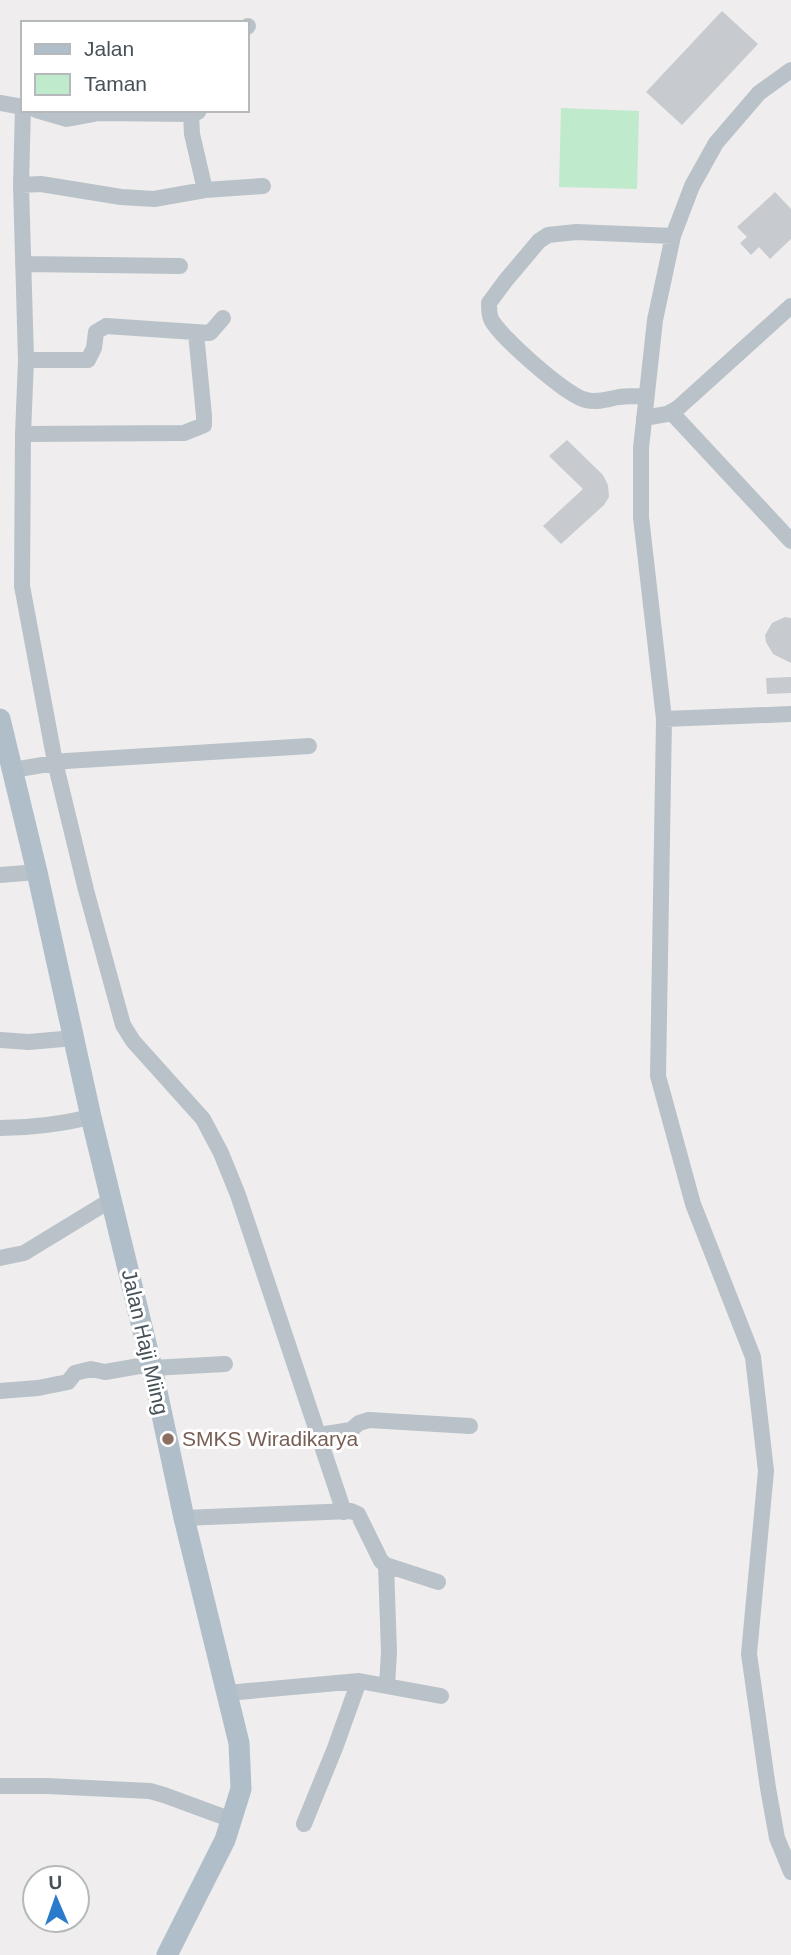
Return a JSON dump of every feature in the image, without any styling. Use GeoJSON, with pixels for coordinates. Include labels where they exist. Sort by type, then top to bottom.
{"type":"FeatureCollection","features":[{"type":"Feature","properties":{"kind":"main road","name":"Jalan Haji Miing"},"geometry":{"type":"LineString","coordinates":[[0,719],[184,1518],[239,1743],[241,1789],[232,1820],[225,1840],[167,1955]]}},
{"type":"Feature","properties":{"kind":"street"},"geometry":{"type":"LineString","coordinates":[[791,70],[759,93],[716,143],[692,186],[673,236],[654,320],[641,448],[640,517],[664,719],[658,1076],[693,1204],[753,1357],[766,1471],[749,1654],[777,1838],[791,1872]]}},
{"type":"Feature","properties":{"kind":"street"},"geometry":{"type":"LineString","coordinates":[[0,103],[21,107]]}},
{"type":"Feature","properties":{"kind":"street"},"geometry":{"type":"LineString","coordinates":[[23,112],[21,185],[26,360],[22,586],[55,762],[123,1025],[133,1041],[203,1119],[221,1153],[238,1195],[344,1512]]}},
{"type":"Feature","properties":{"kind":"street"},"geometry":{"type":"LineString","coordinates":[[43,112],[66,119],[99,113],[196,112],[192,134],[205,190]]}},
{"type":"Feature","properties":{"kind":"street"},"geometry":{"type":"LineString","coordinates":[[21,185],[41,184],[121,197],[154,199],[205,190],[263,186]]}},
{"type":"Feature","properties":{"kind":"street"},"geometry":{"type":"LineString","coordinates":[[646,396],[599,401],[578,398],[540,370],[499,329],[492,320],[489,303],[506,279],[539,241],[548,235],[576,232],[673,236]]}},
{"type":"Feature","properties":{"kind":"street"},"geometry":{"type":"LineString","coordinates":[[23,264],[180,265]]}},
{"type":"Feature","properties":{"kind":"street"},"geometry":{"type":"LineString","coordinates":[[644,418],[671,412],[686,401],[791,306]]}},
{"type":"Feature","properties":{"kind":"street"},"geometry":{"type":"LineString","coordinates":[[26,360],[88,360],[94,348],[96,332],[106,326],[210,334],[223,317]]}},
{"type":"Feature","properties":{"kind":"street"},"geometry":{"type":"LineString","coordinates":[[23,434],[184,433],[204,425],[196,333]]}},
{"type":"Feature","properties":{"kind":"street"},"geometry":{"type":"LineString","coordinates":[[671,412],[791,541]]}},
{"type":"Feature","properties":{"kind":"street"},"geometry":{"type":"LineString","coordinates":[[664,719],[791,714]]}},
{"type":"Feature","properties":{"kind":"street"},"geometry":{"type":"LineString","coordinates":[[13,770],[55,762],[309,746]]}},
{"type":"Feature","properties":{"kind":"street"},"geometry":{"type":"LineString","coordinates":[[0,875],[37,872]]}},
{"type":"Feature","properties":{"kind":"street"},"geometry":{"type":"LineString","coordinates":[[0,1040],[29,1042],[74,1038]]}},
{"type":"Feature","properties":{"kind":"street"},"geometry":{"type":"LineString","coordinates":[[0,1128],[29,1128],[91,1117]]}},
{"type":"Feature","properties":{"kind":"street"},"geometry":{"type":"LineString","coordinates":[[0,1258],[24,1253],[111,1200]]}},
{"type":"Feature","properties":{"kind":"street"},"geometry":{"type":"LineString","coordinates":[[0,1391],[68,1382],[75,1373],[91,1369],[105,1372],[151,1366],[225,1364]]}},
{"type":"Feature","properties":{"kind":"street"},"geometry":{"type":"LineString","coordinates":[[318,1435],[351,1430],[359,1423],[369,1420],[470,1426]]}},
{"type":"Feature","properties":{"kind":"street"},"geometry":{"type":"LineString","coordinates":[[184,1518],[352,1511],[358,1514],[381,1561],[438,1582]]}},
{"type":"Feature","properties":{"kind":"street"},"geometry":{"type":"LineString","coordinates":[[386,1565],[389,1652],[387,1686]]}},
{"type":"Feature","properties":{"kind":"street"},"geometry":{"type":"LineString","coordinates":[[227,1693],[359,1681],[440,1696]]}},
{"type":"Feature","properties":{"kind":"street"},"geometry":{"type":"LineString","coordinates":[[304,1824],[359,1681]]}},
{"type":"Feature","properties":{"kind":"street"},"geometry":{"type":"LineString","coordinates":[[0,1786],[150,1791],[232,1820]]}},
{"type":"Feature","properties":{"kind":"green space"},"geometry":{"type":"Polygon","coordinates":[[[561,108],[639,111],[637,189],[559,187],[561,108]]]}},
{"type":"Feature","properties":{"kind":"building"},"geometry":{"type":"Polygon","coordinates":[[[722,11],[758,44],[682,125],[646,92],[722,11]]]}},
{"type":"Feature","properties":{"kind":"building"},"geometry":{"type":"Polygon","coordinates":[[[775,192],[791,209],[791,239],[770,259],[759,247],[751,255],[740,243],[747,237],[737,227],[775,192]]]}},
{"type":"Feature","properties":{"kind":"building"},"geometry":{"type":"Polygon","coordinates":[[[567,440],[603,475],[608,485],[609,497],[604,505],[561,544],[543,526],[583,489],[549,456],[567,440]]]}},
{"type":"Feature","properties":{"kind":"building"},"geometry":{"type":"Polygon","coordinates":[[[785,617],[791,618],[791,663],[773,654],[765,635],[772,623],[785,617]]]}},
{"type":"Feature","properties":{"kind":"building"},"geometry":{"type":"Polygon","coordinates":[[[791,677],[791,693],[767,694],[766,678],[791,677]]]}},
{"type":"Feature","properties":{"kind":"place","name":"SMKS Wiradikarya"},"geometry":{"type":"Point","coordinates":[168,1439]}}]}
